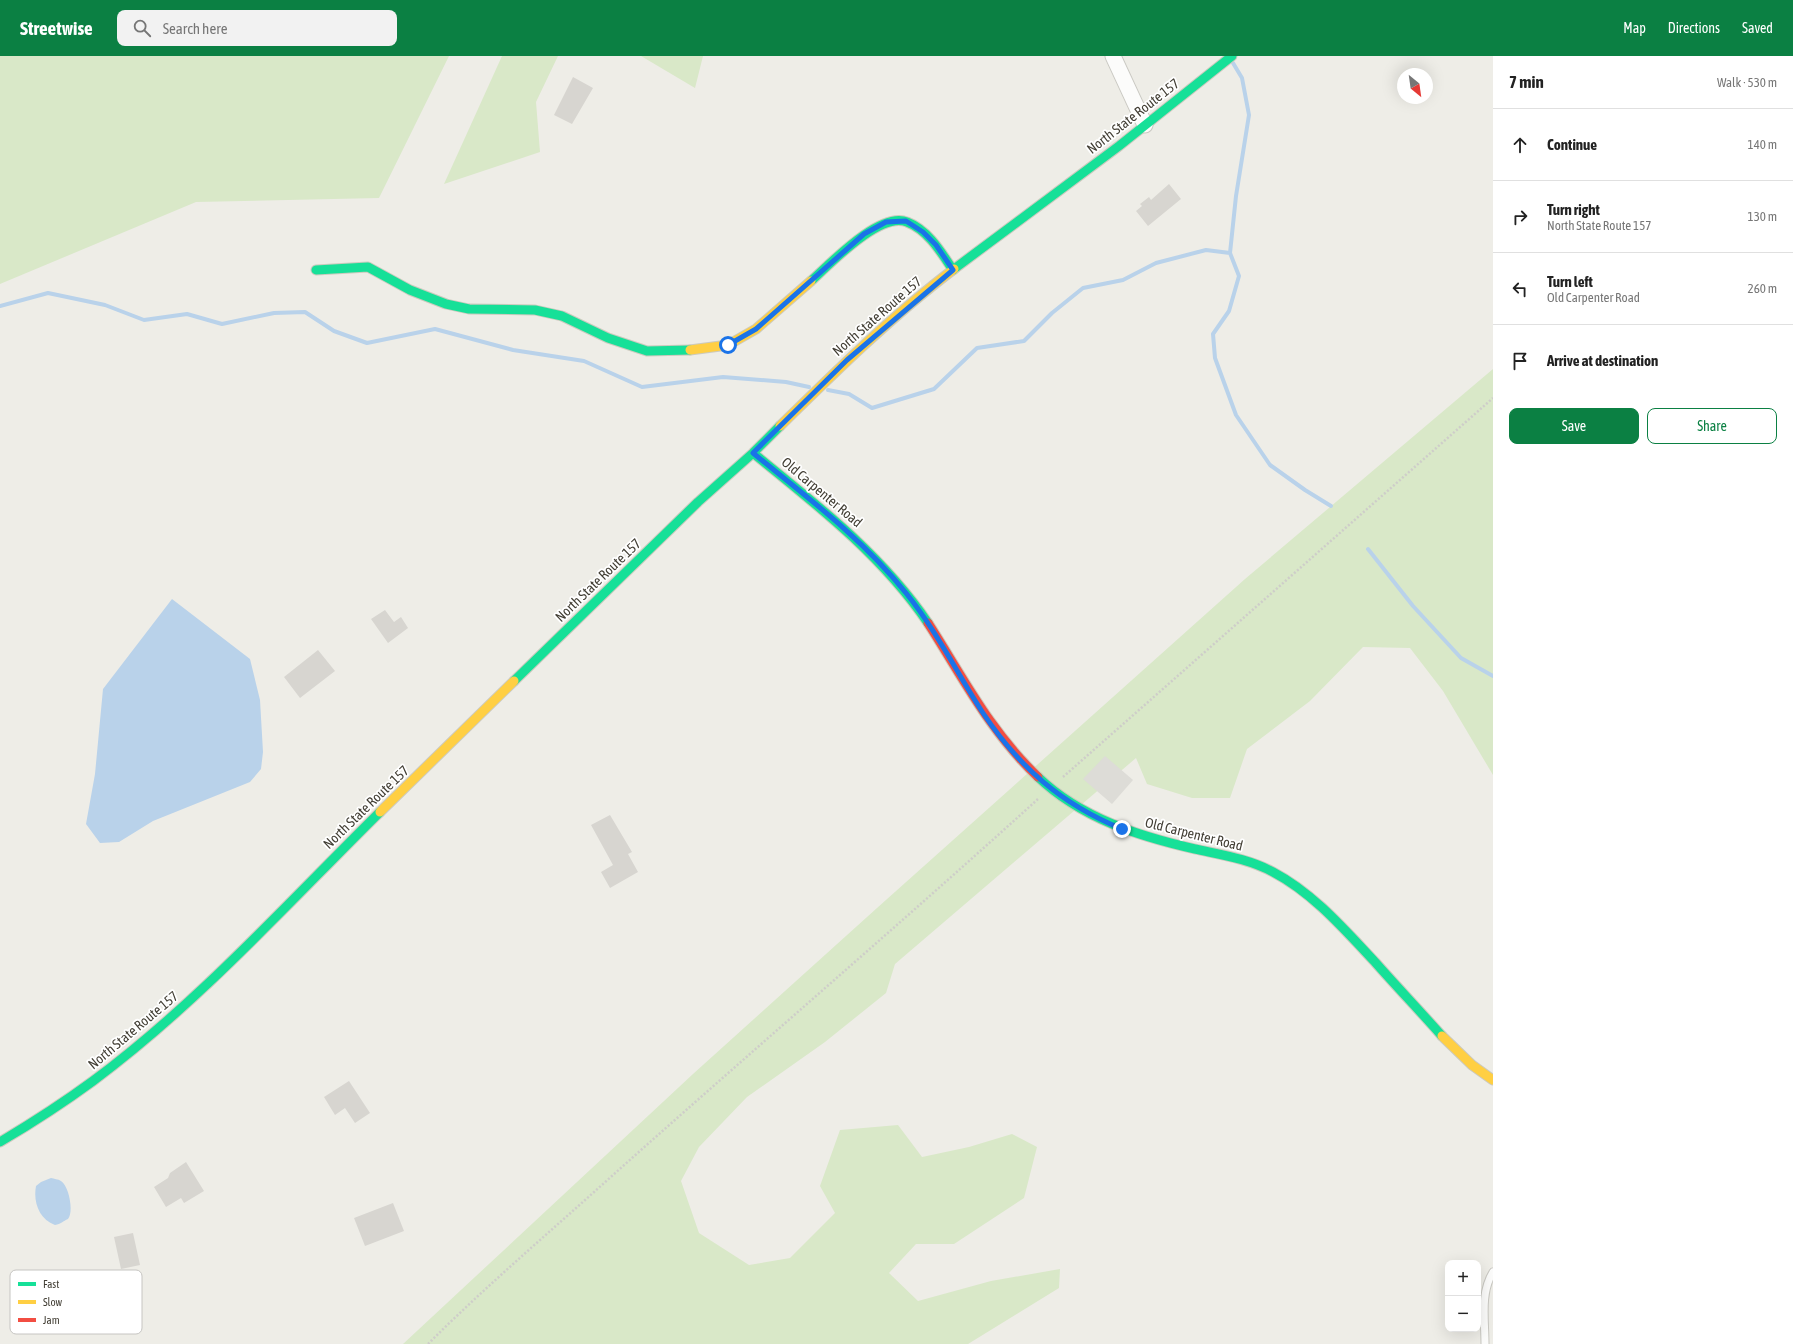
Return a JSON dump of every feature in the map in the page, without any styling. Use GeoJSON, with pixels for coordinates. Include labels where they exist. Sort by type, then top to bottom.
{"type":"FeatureCollection","features":[{"type":"Feature","properties":{"kind":"street"},"geometry":{"type":"LineString","coordinates":[[1113,56],[1145,125]]}},
{"type":"Feature","properties":{"kind":"street","name":"North State Route 157"},"geometry":{"type":"LineString","coordinates":[[0,1142],[59,1106],[103,1074],[189,1001],[628,570],[698,502],[753,453],[847,360],[953,270],[1145,125],[1228,59]]}},
{"type":"Feature","properties":{"kind":"street"},"geometry":{"type":"LineString","coordinates":[[316,270],[368,267],[410,290],[446,304],[469,309],[535,310],[562,316],[608,338],[647,351],[687,351],[728,345],[756,329],[864,234],[886,222],[906,221],[923,232],[936,245],[953,270]]}},
{"type":"Feature","properties":{"kind":"street","name":"Old Carpenter Road"},"geometry":{"type":"LineString","coordinates":[[753,453],[854,536],[882,564],[907,594],[930,626],[982,712],[1003,740],[1024,764],[1050,788],[1082,810],[1122,829],[1255,864],[1284,879],[1304,892],[1327,912],[1452,1046],[1472,1065],[1493,1080]]}},
{"type":"Feature","properties":{"kind":"lane"},"geometry":{"type":"LineString","coordinates":[[1485,1344],[1485,1291],[1493,1272]]}},
{"type":"Feature","properties":{"kind":"path"},"geometry":{"type":"LineString","coordinates":[[1058,781],[1493,398]]}},
{"type":"Feature","properties":{"kind":"path"},"geometry":{"type":"LineString","coordinates":[[428,1344],[603,1184],[940,888],[1040,797]]}},
{"type":"Feature","properties":{"kind":"green space"},"geometry":{"type":"Polygon","coordinates":[[[0,56],[449,56],[379,198],[196,202],[0,284],[0,56]]]}},
{"type":"Feature","properties":{"kind":"green space"},"geometry":{"type":"Polygon","coordinates":[[[502,56],[558,56],[536,102],[540,152],[444,184],[502,56]]]}},
{"type":"Feature","properties":{"kind":"green space"},"geometry":{"type":"Polygon","coordinates":[[[641,56],[703,56],[695,88],[641,56]]]}},
{"type":"Feature","properties":{"kind":"green space"},"geometry":{"type":"Polygon","coordinates":[[[1493,369],[1493,775],[1443,691],[1410,648],[1363,647],[1310,701],[1247,749],[1230,798],[1192,798],[1147,784],[1136,758],[895,964],[886,993],[825,1042],[747,1097],[699,1147],[681,1181],[699,1233],[749,1265],[790,1258],[835,1213],[820,1186],[840,1130],[898,1125],[922,1157],[969,1147],[1012,1134],[1037,1147],[1024,1198],[954,1244],[916,1244],[889,1273],[918,1301],[991,1281],[1060,1269],[1059,1288],[968,1344],[403,1344],[693,1074],[877,908],[1245,579],[1493,369]]]}},
{"type":"Feature","properties":{"kind":"shaded area"},"geometry":{"type":"Polygon","coordinates":[[[1105,756],[1133,780],[1112,804],[1083,779],[1105,756]]]}},
{"type":"Feature","properties":{"kind":"water"},"geometry":{"type":"Polygon","coordinates":[[[172,599],[250,659],[260,700],[263,752],[261,769],[250,782],[153,821],[119,842],[100,843],[86,824],[95,774],[103,689],[172,599]]]}},
{"type":"Feature","properties":{"kind":"water"},"geometry":{"type":"Polygon","coordinates":[[[51,1178],[60,1180],[64,1184],[71,1205],[70,1216],[68,1219],[55,1225],[45,1219],[41,1214],[35,1198],[36,1186],[51,1178]]]}},
{"type":"Feature","properties":{"kind":"building"},"geometry":{"type":"Polygon","coordinates":[[[573,77],[593,88],[572,124],[554,115],[573,77]]]}},
{"type":"Feature","properties":{"kind":"building"},"geometry":{"type":"Polygon","coordinates":[[[1169,184],[1181,199],[1148,226],[1136,211],[1142,206],[1140,204],[1149,197],[1151,200],[1169,184]]]}},
{"type":"Feature","properties":{"kind":"building"},"geometry":{"type":"Polygon","coordinates":[[[385,610],[394,622],[401,617],[408,628],[388,643],[371,619],[385,610]]]}},
{"type":"Feature","properties":{"kind":"building"},"geometry":{"type":"Polygon","coordinates":[[[318,650],[335,671],[300,698],[284,677],[318,650]]]}},
{"type":"Feature","properties":{"kind":"building"},"geometry":{"type":"Polygon","coordinates":[[[610,815],[632,852],[628,854],[638,872],[610,888],[601,872],[613,865],[591,825],[610,815]]]}},
{"type":"Feature","properties":{"kind":"building"},"geometry":{"type":"Polygon","coordinates":[[[349,1081],[370,1113],[355,1123],[345,1108],[335,1115],[324,1097],[349,1081]]]}},
{"type":"Feature","properties":{"kind":"building"},"geometry":{"type":"Polygon","coordinates":[[[186,1162],[204,1191],[184,1203],[181,1198],[166,1207],[154,1187],[168,1178],[170,1173],[186,1162]]]}},
{"type":"Feature","properties":{"kind":"building"},"geometry":{"type":"Polygon","coordinates":[[[393,1203],[404,1231],[365,1246],[354,1218],[393,1203]]]}},
{"type":"Feature","properties":{"kind":"building"},"geometry":{"type":"Polygon","coordinates":[[[133,1233],[140,1265],[121,1269],[114,1237],[133,1233]]]}},
{"type":"Feature","properties":{"kind":"waterway"},"geometry":{"type":"LineString","coordinates":[[1230,253],[1236,196],[1249,115],[1242,78],[1233,63]]}},
{"type":"Feature","properties":{"kind":"waterway"},"geometry":{"type":"LineString","coordinates":[[828,390],[849,394],[872,408],[934,389],[977,348],[1024,341],[1052,313],[1083,288],[1123,280],[1156,263],[1206,250],[1230,253],[1239,276],[1229,311],[1213,334],[1215,358],[1236,415],[1270,465],[1305,490],[1331,506]]}},
{"type":"Feature","properties":{"kind":"waterway"},"geometry":{"type":"LineString","coordinates":[[0,306],[48,293],[105,305],[144,320],[187,314],[222,324],[274,313],[305,312],[334,331],[367,343],[435,329],[513,350],[584,361],[642,387],[723,377],[786,382],[809,387]]}},
{"type":"Feature","properties":{"kind":"waterway"},"geometry":{"type":"LineString","coordinates":[[1368,549],[1413,606],[1461,658],[1493,676]]}},
{"type":"Feature","properties":{"kind":"traffic: fast"},"geometry":{"type":"LineString","coordinates":[[954,269],[1119,146],[1232,56]]}},
{"type":"Feature","properties":{"kind":"traffic: fast"},"geometry":{"type":"LineString","coordinates":[[811,281],[843,252],[870,231],[883,224],[896,221],[907,222],[928,236],[953,270]]}},
{"type":"Feature","properties":{"kind":"traffic: fast"},"geometry":{"type":"LineString","coordinates":[[316,270],[368,267],[410,290],[446,304],[469,309],[535,310],[562,316],[608,338],[647,351],[690,350]]}},
{"type":"Feature","properties":{"kind":"traffic: fast"},"geometry":{"type":"LineString","coordinates":[[514,681],[698,502],[753,453],[780,426]]}},
{"type":"Feature","properties":{"kind":"traffic: fast"},"geometry":{"type":"LineString","coordinates":[[753,453],[824,511],[869,553],[910,598],[928,623]]}},
{"type":"Feature","properties":{"kind":"traffic: fast"},"geometry":{"type":"LineString","coordinates":[[1038,777],[1073,804],[1111,824],[1152,838],[1245,861],[1273,872],[1288,881],[1315,901],[1340,925],[1442,1036]]}},
{"type":"Feature","properties":{"kind":"traffic: fast"},"geometry":{"type":"LineString","coordinates":[[0,1142],[47,1113],[93,1081],[132,1051],[169,1019],[241,952],[380,812]]}},
{"type":"Feature","properties":{"kind":"traffic: slow"},"geometry":{"type":"LineString","coordinates":[[780,426],[886,325],[954,269]]}},
{"type":"Feature","properties":{"kind":"traffic: slow"},"geometry":{"type":"LineString","coordinates":[[690,350],[728,345],[756,329],[811,281]]}},
{"type":"Feature","properties":{"kind":"traffic: slow"},"geometry":{"type":"LineString","coordinates":[[380,812],[514,681]]}},
{"type":"Feature","properties":{"kind":"traffic: slow"},"geometry":{"type":"LineString","coordinates":[[1442,1036],[1472,1065],[1493,1080]]}},
{"type":"Feature","properties":{"kind":"traffic: jam"},"geometry":{"type":"LineString","coordinates":[[928,623],[991,722],[1005,741],[1038,777]]}},
{"type":"Feature","properties":{"kind":"route"},"geometry":{"type":"LineString","coordinates":[[728,345],[756,329],[864,234],[886,222],[906,221],[923,232],[936,245],[953,270],[878,332],[847,360],[753,453],[854,536],[882,564],[907,594],[930,626],[982,712],[1003,740],[1024,764],[1050,788],[1066,800],[1101,820],[1122,829]]}}]}
